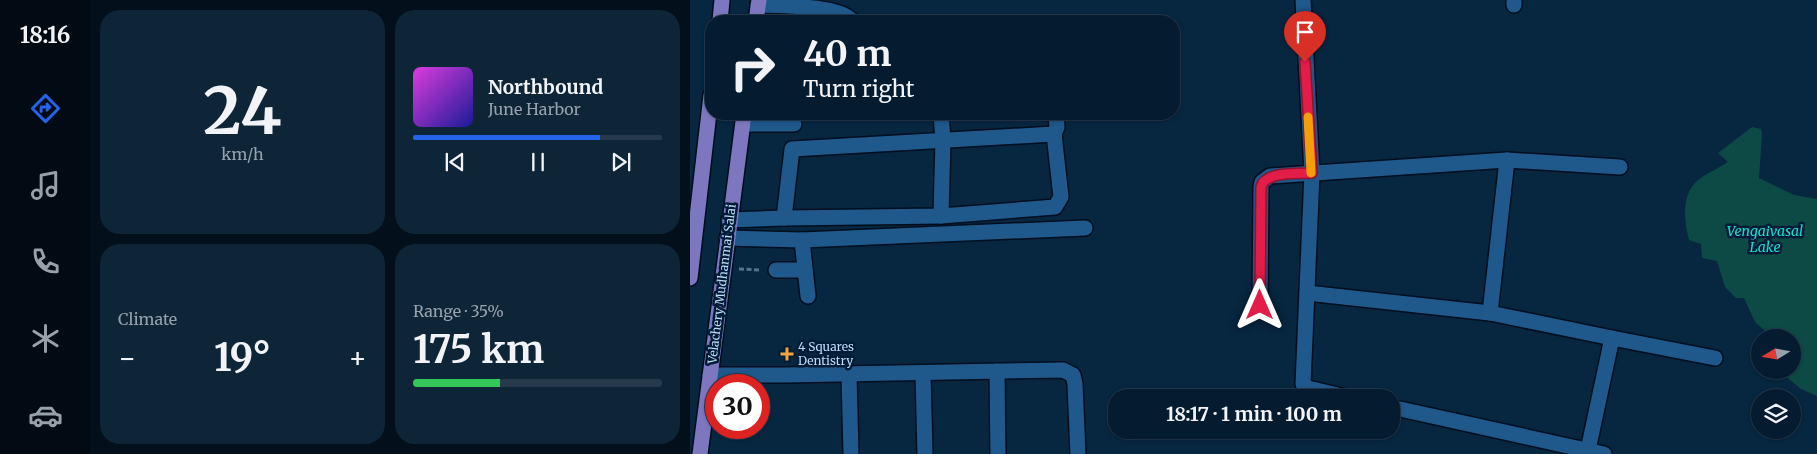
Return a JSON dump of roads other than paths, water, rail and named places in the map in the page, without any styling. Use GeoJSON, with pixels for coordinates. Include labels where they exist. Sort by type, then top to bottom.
{"type":"FeatureCollection","features":[{"type":"Feature","properties":{"kind":"main road"},"geometry":{"type":"LineString","coordinates":[[721,15],[722,0]]}},
{"type":"Feature","properties":{"kind":"main road"},"geometry":{"type":"LineString","coordinates":[[757,15],[759,2]]}},
{"type":"Feature","properties":{"kind":"main road"},"geometry":{"type":"LineString","coordinates":[[690,278],[694,202],[707,120]]}},
{"type":"Feature","properties":{"kind":"main road","name":"Velachery Mudhanmai Salai"},"geometry":{"type":"LineString","coordinates":[[710,374],[729,220],[744,120]]}},
{"type":"Feature","properties":{"kind":"main road","name":"Velachery Mudhanmai Salai"},"geometry":{"type":"LineString","coordinates":[[700,454],[705,414]]}},
{"type":"Feature","properties":{"kind":"street"},"geometry":{"type":"LineString","coordinates":[[1303,0],[1312,173],[1303,384],[1312,389]]}},
{"type":"Feature","properties":{"kind":"street"},"geometry":{"type":"LineString","coordinates":[[759,2],[824,9],[846,15]]}},
{"type":"Feature","properties":{"kind":"street"},"geometry":{"type":"LineString","coordinates":[[784,218],[794,120]]}},
{"type":"Feature","properties":{"kind":"street"},"geometry":{"type":"LineString","coordinates":[[941,120],[943,140],[941,216]]}},
{"type":"Feature","properties":{"kind":"street"},"geometry":{"type":"LineString","coordinates":[[729,220],[941,216],[1055,207],[1061,197],[1054,134],[1057,128],[1056,120]]}},
{"type":"Feature","properties":{"kind":"street"},"geometry":{"type":"LineString","coordinates":[[792,149],[1054,134]]}},
{"type":"Feature","properties":{"kind":"street"},"geometry":{"type":"LineString","coordinates":[[1490,313],[1507,160]]}},
{"type":"Feature","properties":{"kind":"street"},"geometry":{"type":"LineString","coordinates":[[1260,305],[1261,187],[1262,182],[1270,176],[1507,160],[1620,167]]}},
{"type":"Feature","properties":{"kind":"street"},"geometry":{"type":"LineString","coordinates":[[727,238],[802,240],[1085,228]]}},
{"type":"Feature","properties":{"kind":"street"},"geometry":{"type":"LineString","coordinates":[[802,240],[808,296]]}},
{"type":"Feature","properties":{"kind":"street"},"geometry":{"type":"LineString","coordinates":[[776,270],[805,270]]}},
{"type":"Feature","properties":{"kind":"street"},"geometry":{"type":"LineString","coordinates":[[1307,293],[1490,313],[1715,358]]}},
{"type":"Feature","properties":{"kind":"street"},"geometry":{"type":"LineString","coordinates":[[1588,450],[1612,338]]}},
{"type":"Feature","properties":{"kind":"street"},"geometry":{"type":"LineString","coordinates":[[770,375],[1063,370],[1073,375],[1075,384],[1078,454]]}},
{"type":"Feature","properties":{"kind":"street"},"geometry":{"type":"LineString","coordinates":[[997,371],[998,454]]}},
{"type":"Feature","properties":{"kind":"street"},"geometry":{"type":"LineString","coordinates":[[923,372],[924,454]]}},
{"type":"Feature","properties":{"kind":"street"},"geometry":{"type":"LineString","coordinates":[[849,374],[851,454]]}},
{"type":"Feature","properties":{"kind":"street"},"geometry":{"type":"LineString","coordinates":[[1400,409],[1604,454]]}},
{"type":"Feature","properties":{"kind":"water","name":"Vengaivasal Lake"},"geometry":{"type":"Polygon","coordinates":[[[1752,127],[1761,129],[1759,178],[1794,195],[1817,199],[1817,396],[1801,389],[1789,379],[1801,379],[1801,329],[1763,329],[1755,322],[1744,298],[1736,298],[1725,287],[1717,261],[1702,258],[1701,244],[1689,240],[1685,216],[1686,200],[1698,180],[1728,162],[1718,153],[1752,127]]]}},
{"type":"Feature","properties":{"kind":"place","name":"4 Squares Dentistry"},"geometry":{"type":"Point","coordinates":[787,354]}}]}
